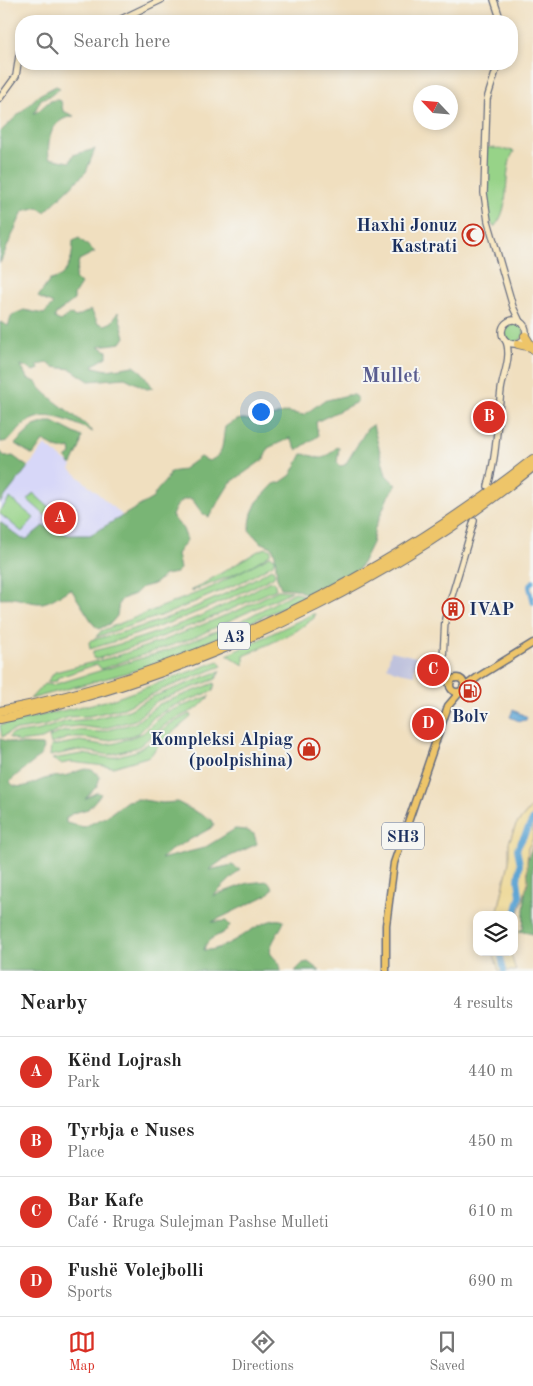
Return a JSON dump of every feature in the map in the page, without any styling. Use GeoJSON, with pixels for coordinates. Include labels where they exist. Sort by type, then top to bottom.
{"type":"FeatureCollection","features":[{"type":"Feature","properties":{"kind":"highway"},"geometry":{"type":"LineString","coordinates":[[525,336],[532,348]]}},
{"type":"Feature","properties":{"kind":"highway"},"geometry":{"type":"LineString","coordinates":[[516,344],[532,348]]}},
{"type":"Feature","properties":{"kind":"highway","name":"A3"},"geometry":{"type":"LineString","coordinates":[[0,711],[89,689],[167,663],[230,638],[321,596],[422,537],[476,502],[533,459]]}},
{"type":"Feature","properties":{"kind":"highway","name":"A3"},"geometry":{"type":"LineString","coordinates":[[0,719],[90,695],[168,670],[297,616],[419,546],[533,467]]}},
{"type":"Feature","properties":{"kind":"highway"},"geometry":{"type":"LineString","coordinates":[[523,475],[533,471]]}},
{"type":"Feature","properties":{"kind":"main road"},"geometry":{"type":"LineString","coordinates":[[130,15],[161,0]]}},
{"type":"Feature","properties":{"kind":"main road"},"geometry":{"type":"LineString","coordinates":[[494,0],[499,15]]}},
{"type":"Feature","properties":{"kind":"main road"},"geometry":{"type":"LineString","coordinates":[[0,98],[16,76],[17,70]]}},
{"type":"Feature","properties":{"kind":"main road"},"geometry":{"type":"LineString","coordinates":[[496,70],[487,99],[484,193],[488,221],[513,307],[525,328],[525,336],[508,355]]}},
{"type":"Feature","properties":{"kind":"main road"},"geometry":{"type":"LineString","coordinates":[[488,486],[496,451],[501,388],[508,355],[502,330],[510,321],[513,307]]}},
{"type":"Feature","properties":{"kind":"main road"},"geometry":{"type":"LineString","coordinates":[[510,321],[520,322]]}},
{"type":"Feature","properties":{"kind":"main road"},"geometry":{"type":"LineString","coordinates":[[506,341],[516,344]]}},
{"type":"Feature","properties":{"kind":"main road"},"geometry":{"type":"LineString","coordinates":[[446,674],[462,687],[454,692],[450,688],[446,674],[443,658],[445,619],[474,521]]}},
{"type":"Feature","properties":{"kind":"main road","name":"SH3"},"geometry":{"type":"LineString","coordinates":[[448,706],[462,687],[533,643]]}},
{"type":"Feature","properties":{"kind":"main road","name":"SH3"},"geometry":{"type":"LineString","coordinates":[[386,971],[386,925],[394,863],[448,706],[450,688],[454,679]]}},
{"type":"Feature","properties":{"kind":"shaded area"},"geometry":{"type":"Polygon","coordinates":[[[45,445],[72,466],[70,469],[122,515],[105,528],[90,535],[68,535],[43,526],[27,539],[22,539],[0,522],[0,503],[45,445]]]}},
{"type":"Feature","properties":{"kind":"shaded area"},"geometry":{"type":"Polygon","coordinates":[[[391,651],[416,657],[414,675],[395,671],[387,667],[391,651]]]}},
{"type":"Feature","properties":{"kind":"green space"},"geometry":{"type":"Polygon","coordinates":[[[56,86],[60,88],[50,96],[41,99],[34,113],[52,100],[56,100],[61,101],[63,111],[74,116],[60,121],[52,131],[49,144],[49,158],[70,162],[73,155],[95,149],[86,172],[45,212],[38,207],[23,211],[0,263],[0,132],[39,95],[56,86]]]}},
{"type":"Feature","properties":{"kind":"green space"},"geometry":{"type":"Polygon","coordinates":[[[486,147],[514,151],[508,170],[503,210],[500,219],[494,227],[490,221],[486,201],[486,147]]]}},
{"type":"Feature","properties":{"kind":"green space"},"geometry":{"type":"Polygon","coordinates":[[[79,238],[95,252],[79,260],[75,278],[81,284],[74,295],[74,300],[56,314],[54,318],[61,321],[69,314],[76,317],[91,310],[98,323],[105,325],[112,322],[118,312],[125,337],[121,343],[99,346],[107,351],[107,357],[93,365],[94,367],[107,370],[134,366],[142,372],[153,388],[147,389],[125,378],[89,381],[71,369],[53,367],[48,363],[37,365],[39,369],[34,371],[21,365],[27,378],[36,382],[40,388],[93,432],[74,423],[45,416],[27,422],[10,439],[0,442],[0,322],[8,326],[12,315],[24,310],[44,314],[53,304],[38,297],[50,280],[62,275],[66,271],[71,260],[73,241],[79,238]]]}},
{"type":"Feature","properties":{"kind":"green space"},"geometry":{"type":"Polygon","coordinates":[[[514,322],[521,325],[524,332],[521,339],[514,342],[507,339],[504,332],[507,325],[514,322]]]}},
{"type":"Feature","properties":{"kind":"green space"},"geometry":{"type":"Polygon","coordinates":[[[348,395],[357,397],[357,402],[316,422],[318,436],[297,450],[290,438],[268,448],[264,459],[230,483],[209,517],[202,513],[192,499],[179,503],[172,516],[183,529],[187,540],[177,554],[180,569],[176,573],[165,575],[154,584],[142,587],[135,594],[122,599],[119,603],[117,616],[111,623],[99,629],[94,625],[71,589],[42,603],[15,598],[0,599],[0,522],[22,539],[27,539],[43,526],[68,535],[90,535],[153,498],[170,472],[182,470],[200,457],[209,461],[218,455],[222,447],[225,427],[230,423],[239,419],[247,419],[262,426],[260,421],[286,412],[304,415],[323,401],[348,395]]]}},
{"type":"Feature","properties":{"kind":"green space"},"geometry":{"type":"Polygon","coordinates":[[[53,422],[82,437],[80,447],[72,464],[66,458],[71,454],[70,448],[59,449],[43,441],[33,455],[15,444],[34,426],[53,422]]]}},
{"type":"Feature","properties":{"kind":"green space"},"geometry":{"type":"Polygon","coordinates":[[[373,425],[386,475],[396,485],[388,497],[375,528],[372,543],[359,569],[309,596],[296,589],[281,588],[277,578],[275,554],[272,547],[260,542],[249,530],[252,513],[257,502],[274,484],[281,482],[291,475],[302,454],[323,458],[337,447],[339,448],[337,463],[340,466],[345,465],[367,429],[373,425]]]}},
{"type":"Feature","properties":{"kind":"green space"},"geometry":{"type":"Polygon","coordinates":[[[0,451],[5,457],[13,456],[28,467],[0,503],[0,451]]]}},
{"type":"Feature","properties":{"kind":"green space"},"geometry":{"type":"Polygon","coordinates":[[[33,493],[52,510],[50,515],[46,516],[28,500],[33,493]]]}},
{"type":"Feature","properties":{"kind":"green space"},"geometry":{"type":"Polygon","coordinates":[[[10,498],[34,518],[22,532],[0,514],[0,511],[10,498]]]}},
{"type":"Feature","properties":{"kind":"green space"},"geometry":{"type":"Polygon","coordinates":[[[59,514],[69,520],[55,527],[49,523],[59,514]]]}},
{"type":"Feature","properties":{"kind":"green space"},"geometry":{"type":"Polygon","coordinates":[[[267,548],[271,550],[271,553],[252,565],[191,591],[260,550],[267,548]]]}},
{"type":"Feature","properties":{"kind":"green space"},"geometry":{"type":"Polygon","coordinates":[[[270,556],[275,558],[273,564],[246,580],[169,613],[96,637],[101,631],[212,587],[270,556]]]}},
{"type":"Feature","properties":{"kind":"green space"},"geometry":{"type":"Polygon","coordinates":[[[273,569],[275,574],[273,577],[206,609],[90,649],[89,642],[91,640],[114,635],[184,612],[229,592],[273,569]]]}},
{"type":"Feature","properties":{"kind":"green space"},"geometry":{"type":"Polygon","coordinates":[[[270,581],[274,582],[276,589],[232,609],[143,644],[97,659],[93,658],[93,651],[162,631],[228,603],[270,581]]]}},
{"type":"Feature","properties":{"kind":"green space"},"geometry":{"type":"Polygon","coordinates":[[[278,590],[292,591],[193,638],[101,669],[97,664],[57,678],[57,681],[47,682],[55,672],[117,656],[165,640],[241,609],[278,590]]]}},
{"type":"Feature","properties":{"kind":"green space"},"geometry":{"type":"Polygon","coordinates":[[[295,592],[306,597],[181,654],[133,671],[30,699],[44,684],[53,685],[172,649],[243,620],[295,592]]]}},
{"type":"Feature","properties":{"kind":"green space"},"geometry":{"type":"Polygon","coordinates":[[[315,614],[314,618],[296,631],[244,656],[244,665],[227,655],[315,614]]]}},
{"type":"Feature","properties":{"kind":"green space"},"geometry":{"type":"Polygon","coordinates":[[[219,661],[222,666],[161,690],[124,708],[89,716],[69,717],[43,726],[12,731],[2,737],[0,725],[114,699],[219,661]]]}},
{"type":"Feature","properties":{"kind":"green space"},"geometry":{"type":"Polygon","coordinates":[[[220,671],[216,679],[157,701],[135,720],[102,729],[78,726],[63,728],[42,739],[19,742],[9,737],[12,734],[40,730],[67,721],[92,719],[129,710],[152,697],[220,671]]]}},
{"type":"Feature","properties":{"kind":"green space"},"geometry":{"type":"Polygon","coordinates":[[[215,683],[213,691],[171,707],[154,717],[139,733],[124,738],[103,741],[87,738],[68,738],[51,744],[49,737],[65,731],[100,732],[135,723],[159,704],[215,683]]]}},
{"type":"Feature","properties":{"kind":"green space"},"geometry":{"type":"Polygon","coordinates":[[[210,696],[198,708],[169,722],[138,747],[109,755],[79,750],[50,756],[51,746],[80,741],[103,745],[116,743],[143,733],[164,713],[210,696]]]}},
{"type":"Feature","properties":{"kind":"green space"},"geometry":{"type":"Polygon","coordinates":[[[190,714],[191,717],[162,741],[150,756],[113,767],[71,762],[61,764],[52,759],[82,754],[110,758],[136,751],[149,743],[170,724],[190,714]]]}},
{"type":"Feature","properties":{"kind":"green space"},"geometry":{"type":"Polygon","coordinates":[[[0,739],[18,744],[42,745],[44,749],[33,762],[10,782],[14,786],[27,786],[48,778],[66,776],[85,769],[93,771],[100,777],[97,786],[85,799],[97,792],[101,794],[88,809],[73,813],[66,818],[66,823],[84,827],[107,816],[127,801],[137,799],[162,803],[177,802],[212,820],[214,824],[211,828],[171,850],[161,859],[204,848],[235,829],[246,830],[254,834],[257,844],[224,859],[209,870],[232,865],[240,870],[213,896],[248,883],[268,881],[273,888],[267,895],[212,922],[226,921],[230,925],[224,932],[208,941],[204,950],[224,945],[267,922],[284,921],[270,951],[279,963],[281,971],[0,971],[0,739]]]}},
{"type":"Feature","properties":{"kind":"green space"},"geometry":{"type":"Polygon","coordinates":[[[533,846],[533,934],[519,931],[523,929],[527,861],[533,846]]]}},
{"type":"Feature","properties":{"kind":"green space"},"geometry":{"type":"Polygon","coordinates":[[[308,962],[320,971],[295,971],[303,963],[308,962]]]}},
{"type":"Feature","properties":{"kind":"sand"},"geometry":{"type":"Polygon","coordinates":[[[533,805],[533,839],[528,848],[527,862],[528,882],[518,916],[518,911],[498,911],[509,862],[509,842],[516,825],[533,805]]]}},
{"type":"Feature","properties":{"kind":"sand"},"geometry":{"type":"Polygon","coordinates":[[[494,956],[511,956],[516,971],[499,971],[494,956]]]}},
{"type":"Feature","properties":{"kind":"water"},"geometry":{"type":"Polygon","coordinates":[[[513,710],[527,717],[526,720],[519,721],[510,717],[513,710]]]}},
{"type":"Feature","properties":{"kind":"waterway"},"geometry":{"type":"LineString","coordinates":[[533,581],[529,587],[533,603]]}},
{"type":"Feature","properties":{"kind":"waterway"},"geometry":{"type":"LineString","coordinates":[[516,911],[520,895],[518,880],[520,864],[517,849],[533,819]]}},
{"type":"Feature","properties":{"kind":"waterway"},"geometry":{"type":"LineString","coordinates":[[501,956],[504,971]]}},
{"type":"Feature","properties":{"kind":"place","name":"Haxhi Jonuz Kastrati"},"geometry":{"type":"Point","coordinates":[473,235]}},
{"type":"Feature","properties":{"kind":"place","name":"Tyrbja e Nuses"},"geometry":{"type":"Point","coordinates":[489,417]}},
{"type":"Feature","properties":{"kind":"place","name":"Kënd Lojrash"},"geometry":{"type":"Point","coordinates":[60,518]}},
{"type":"Feature","properties":{"kind":"place","name":"IVAP"},"geometry":{"type":"Point","coordinates":[453,609]}},
{"type":"Feature","properties":{"kind":"place","name":"Bar Kafe"},"geometry":{"type":"Point","coordinates":[433,670]}},
{"type":"Feature","properties":{"kind":"place","name":"Bolv"},"geometry":{"type":"Point","coordinates":[470,691]}},
{"type":"Feature","properties":{"kind":"place","name":"Fushë Volejbolli"},"geometry":{"type":"Point","coordinates":[428,724]}},
{"type":"Feature","properties":{"kind":"place","name":"Kompleksi Alpiag (poolpishina)"},"geometry":{"type":"Point","coordinates":[309,749]}},
{"type":"Feature","properties":{"kind":"district","name":"Mullet"},"geometry":{"type":"Point","coordinates":[391,375]}}]}
